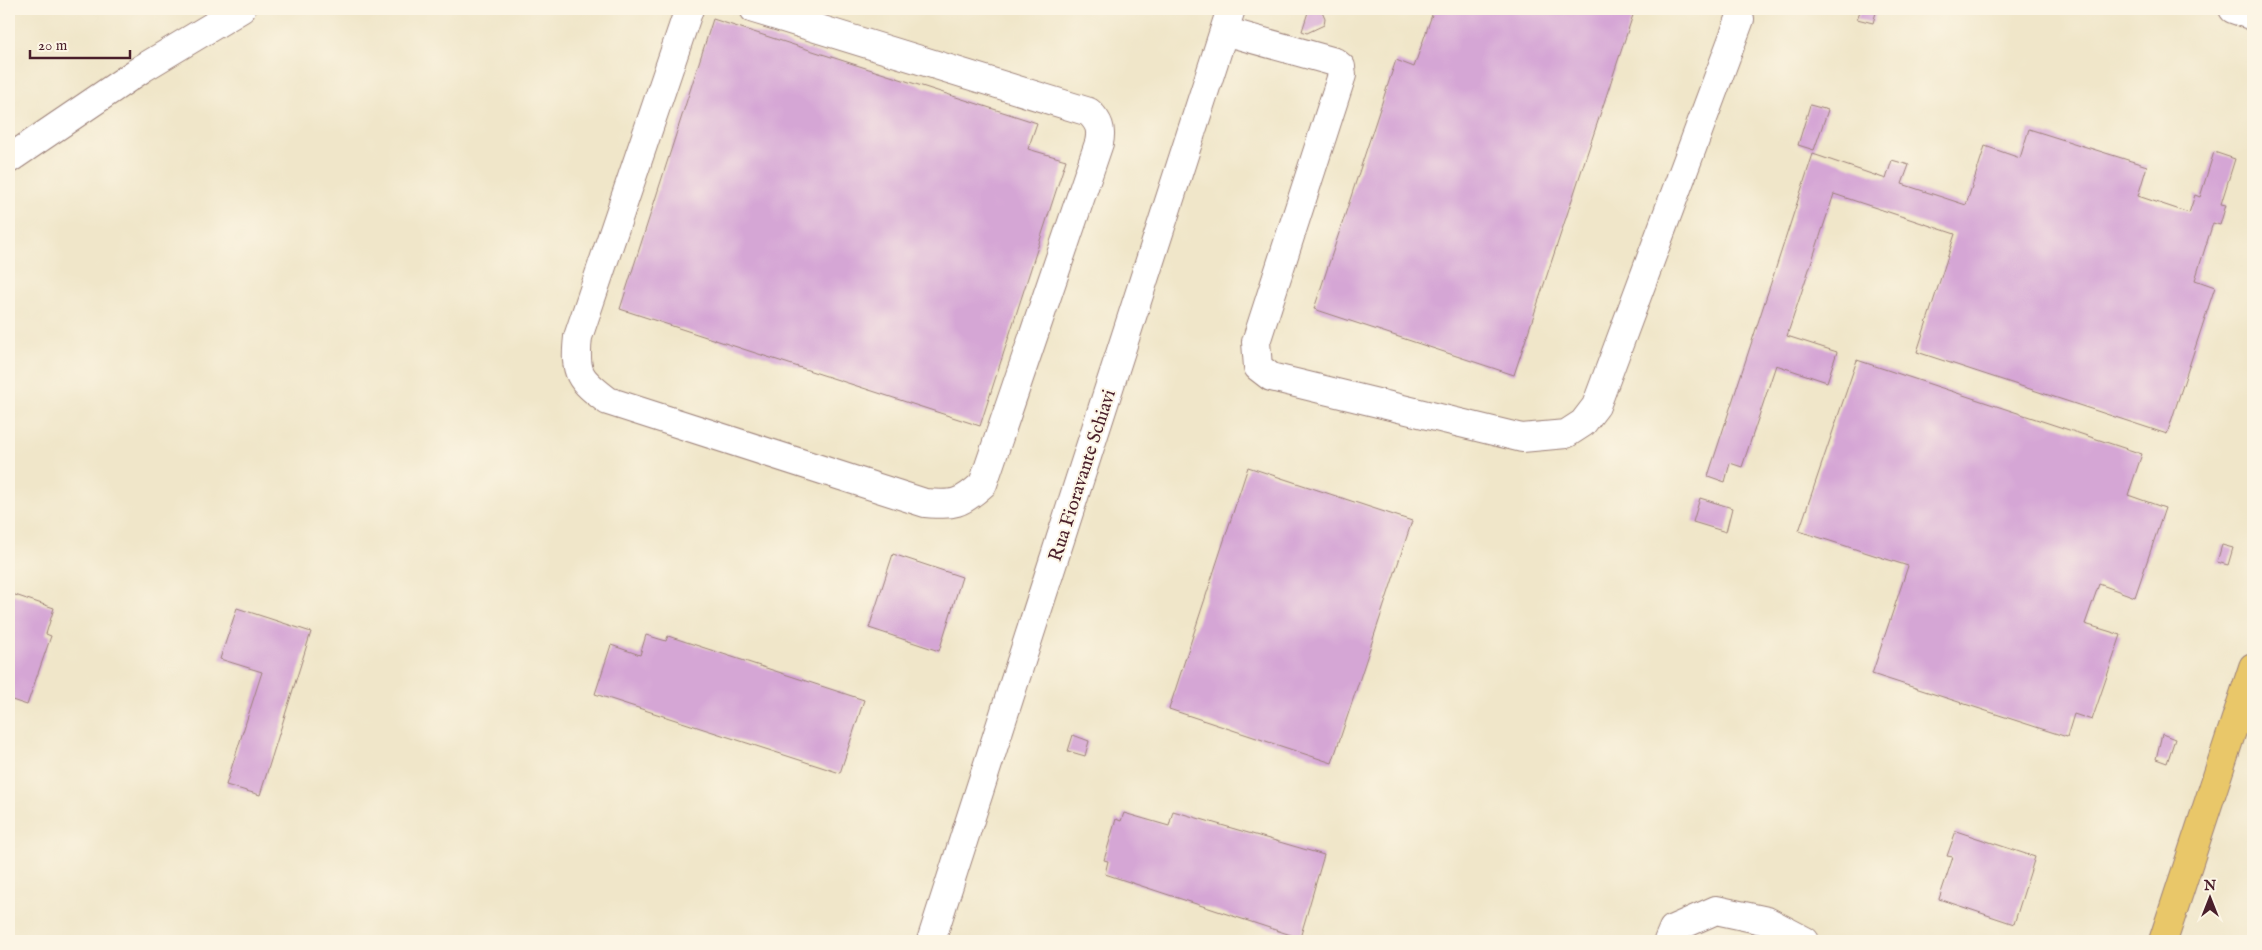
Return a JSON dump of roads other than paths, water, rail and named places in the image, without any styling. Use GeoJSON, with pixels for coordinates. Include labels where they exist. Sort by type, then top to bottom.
{"type":"FeatureCollection","features":[{"type":"Feature","properties":{"kind":"main road"},"geometry":{"type":"LineString","coordinates":[[2162,941],[2253,667]]}},
{"type":"Feature","properties":{"kind":"street"},"geometry":{"type":"LineString","coordinates":[[9,159],[143,68],[241,9]]}},
{"type":"Feature","properties":{"kind":"street"},"geometry":{"type":"LineString","coordinates":[[689,9],[578,337],[576,358],[579,374],[590,387],[608,401],[925,503],[949,504],[967,499],[982,484],[1099,143],[1101,133],[1098,122],[1089,112],[754,9]]}},
{"type":"Feature","properties":{"kind":"street"},"geometry":{"type":"LineString","coordinates":[[2233,9],[2253,16]]}},
{"type":"Feature","properties":{"kind":"street"},"geometry":{"type":"LineString","coordinates":[[1227,20],[1335,62],[1341,67],[1342,75],[1256,342],[1258,367],[1272,377],[1522,438],[1566,434],[1583,423],[1596,406],[1740,19]]}},
{"type":"Feature","properties":{"kind":"street","name":"Rua Fioravante Schiavi"},"geometry":{"type":"LineString","coordinates":[[931,941],[1227,20]]}},
{"type":"Feature","properties":{"kind":"street"},"geometry":{"type":"LineString","coordinates":[[1668,941],[1673,929],[1716,910],[1767,921],[1805,941]]}}]}
